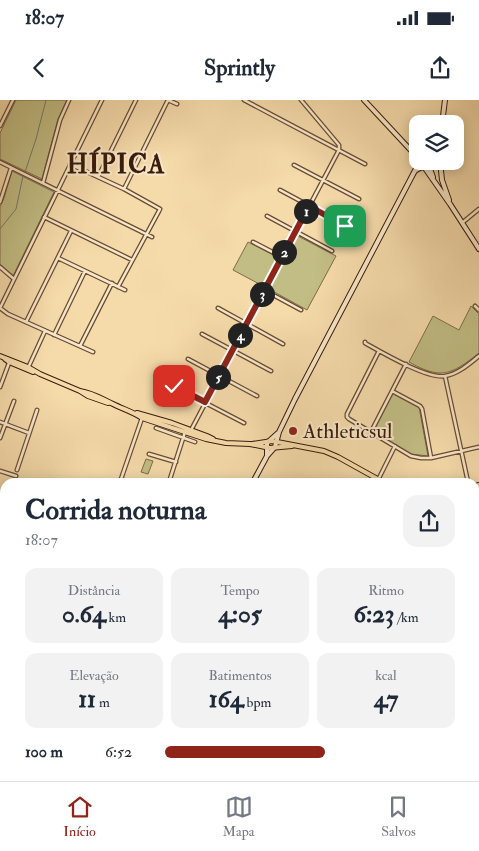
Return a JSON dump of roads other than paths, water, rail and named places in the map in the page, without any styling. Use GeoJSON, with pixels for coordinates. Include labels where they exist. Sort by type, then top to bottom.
{"type":"FeatureCollection","features":[{"type":"Feature","properties":{"kind":"main road"},"geometry":{"type":"LineString","coordinates":[[364,100],[409,149]]}},
{"type":"Feature","properties":{"kind":"main road"},"geometry":{"type":"LineString","coordinates":[[442,115],[444,100]]}},
{"type":"Feature","properties":{"kind":"main road"},"geometry":{"type":"LineString","coordinates":[[255,478],[273,448],[279,432],[414,172],[417,170]]}},
{"type":"Feature","properties":{"kind":"main road"},"geometry":{"type":"LineString","coordinates":[[429,170],[437,186],[479,249]]}},
{"type":"Feature","properties":{"kind":"main road"},"geometry":{"type":"LineString","coordinates":[[441,170],[442,180],[450,204]]}},
{"type":"Feature","properties":{"kind":"main road"},"geometry":{"type":"LineString","coordinates":[[0,356],[80,391],[89,392],[102,400],[134,413],[188,432],[226,443],[250,444],[269,441],[317,450],[338,457],[375,478]]}},
{"type":"Feature","properties":{"kind":"main road"},"geometry":{"type":"LineString","coordinates":[[267,456],[266,445],[279,432]]}},
{"type":"Feature","properties":{"kind":"main road"},"geometry":{"type":"LineString","coordinates":[[250,444],[266,448],[292,446]]}},
{"type":"Feature","properties":{"kind":"street"},"geometry":{"type":"LineString","coordinates":[[0,126],[13,100]]}},
{"type":"Feature","properties":{"kind":"street"},"geometry":{"type":"LineString","coordinates":[[43,183],[60,120],[69,100]]}},
{"type":"Feature","properties":{"kind":"street"},"geometry":{"type":"LineString","coordinates":[[93,352],[8,314],[0,308],[102,100]]}},
{"type":"Feature","properties":{"kind":"street"},"geometry":{"type":"LineString","coordinates":[[98,177],[136,100]]}},
{"type":"Feature","properties":{"kind":"street"},"geometry":{"type":"LineString","coordinates":[[124,190],[168,100],[177,104]]}},
{"type":"Feature","properties":{"kind":"street"},"geometry":{"type":"LineString","coordinates":[[246,100],[365,164]]}},
{"type":"Feature","properties":{"kind":"street"},"geometry":{"type":"LineString","coordinates":[[170,478],[184,438],[233,350],[338,150],[339,145],[301,100]]}},
{"type":"Feature","properties":{"kind":"street"},"geometry":{"type":"LineString","coordinates":[[0,162],[152,237]]}},
{"type":"Feature","properties":{"kind":"street"},"geometry":{"type":"LineString","coordinates":[[70,164],[160,209],[118,286]]}},
{"type":"Feature","properties":{"kind":"street"},"geometry":{"type":"LineString","coordinates":[[294,165],[360,199]]}},
{"type":"Feature","properties":{"kind":"street"},"geometry":{"type":"LineString","coordinates":[[0,202],[11,168]]}},
{"type":"Feature","properties":{"kind":"street"},"geometry":{"type":"LineString","coordinates":[[280,190],[345,226]]}},
{"type":"Feature","properties":{"kind":"street"},"geometry":{"type":"LineString","coordinates":[[462,223],[479,209]]}},
{"type":"Feature","properties":{"kind":"street"},"geometry":{"type":"LineString","coordinates":[[267,216],[332,251]]}},
{"type":"Feature","properties":{"kind":"street"},"geometry":{"type":"LineString","coordinates":[[44,217],[132,260]]}},
{"type":"Feature","properties":{"kind":"street"},"geometry":{"type":"LineString","coordinates":[[26,322],[71,231]]}},
{"type":"Feature","properties":{"kind":"street"},"geometry":{"type":"LineString","coordinates":[[253,242],[282,257]]}},
{"type":"Feature","properties":{"kind":"street"},"geometry":{"type":"LineString","coordinates":[[58,258],[125,290]]}},
{"type":"Feature","properties":{"kind":"street"},"geometry":{"type":"LineString","coordinates":[[0,267],[14,279]]}},
{"type":"Feature","properties":{"kind":"street"},"geometry":{"type":"LineString","coordinates":[[54,334],[85,270]]}},
{"type":"Feature","properties":{"kind":"street"},"geometry":{"type":"LineString","coordinates":[[80,346],[112,283]]}},
{"type":"Feature","properties":{"kind":"street"},"geometry":{"type":"LineString","coordinates":[[264,290],[301,310]]}},
{"type":"Feature","properties":{"kind":"street"},"geometry":{"type":"LineString","coordinates":[[475,306],[479,310]]}},
{"type":"Feature","properties":{"kind":"street"},"geometry":{"type":"LineString","coordinates":[[218,308],[283,344]]}},
{"type":"Feature","properties":{"kind":"street"},"geometry":{"type":"LineString","coordinates":[[28,368],[45,330]]}},
{"type":"Feature","properties":{"kind":"street"},"geometry":{"type":"LineString","coordinates":[[202,334],[272,371]]}},
{"type":"Feature","properties":{"kind":"street"},"geometry":{"type":"LineString","coordinates":[[365,342],[432,376],[446,376],[462,370],[479,356]]}},
{"type":"Feature","properties":{"kind":"street"},"geometry":{"type":"LineString","coordinates":[[380,351],[347,414],[349,419],[411,456],[431,458],[479,448]]}},
{"type":"Feature","properties":{"kind":"street"},"geometry":{"type":"LineString","coordinates":[[188,359],[257,396]]}},
{"type":"Feature","properties":{"kind":"street"},"geometry":{"type":"LineString","coordinates":[[0,387],[10,361]]}},
{"type":"Feature","properties":{"kind":"street"},"geometry":{"type":"LineString","coordinates":[[371,432],[406,364]]}},
{"type":"Feature","properties":{"kind":"street"},"geometry":{"type":"LineString","coordinates":[[446,376],[467,478]]}},
{"type":"Feature","properties":{"kind":"street"},"geometry":{"type":"LineString","coordinates":[[174,386],[244,423]]}},
{"type":"Feature","properties":{"kind":"street"},"geometry":{"type":"LineString","coordinates":[[392,391],[420,406],[422,409],[431,458]]}},
{"type":"Feature","properties":{"kind":"street"},"geometry":{"type":"LineString","coordinates":[[0,438],[14,401]]}},
{"type":"Feature","properties":{"kind":"street"},"geometry":{"type":"LineString","coordinates":[[17,470],[37,410]]}},
{"type":"Feature","properties":{"kind":"street"},"geometry":{"type":"LineString","coordinates":[[121,478],[143,416]]}},
{"type":"Feature","properties":{"kind":"street"},"geometry":{"type":"LineString","coordinates":[[0,422],[29,433]]}},
{"type":"Feature","properties":{"kind":"street"},"geometry":{"type":"LineString","coordinates":[[156,428],[195,442]]}},
{"type":"Feature","properties":{"kind":"street"},"geometry":{"type":"LineString","coordinates":[[383,478],[395,446]]}},
{"type":"Feature","properties":{"kind":"street"},"geometry":{"type":"LineString","coordinates":[[149,454],[176,462]]}},
{"type":"Feature","properties":{"kind":"street"},"geometry":{"type":"LineString","coordinates":[[0,471],[16,476]]}},
{"type":"Feature","properties":{"kind":"waterway"},"geometry":{"type":"LineString","coordinates":[[25,172],[46,100]]}},
{"type":"Feature","properties":{"kind":"waterway"},"geometry":{"type":"LineString","coordinates":[[0,229],[16,209],[23,176]]}},
{"type":"Feature","properties":{"kind":"place","name":"Athleticsul"},"geometry":{"type":"Point","coordinates":[293,431]}},
{"type":"Feature","properties":{"kind":"district","name":"HÍPICA"},"geometry":{"type":"Point","coordinates":[116,165]}}]}
